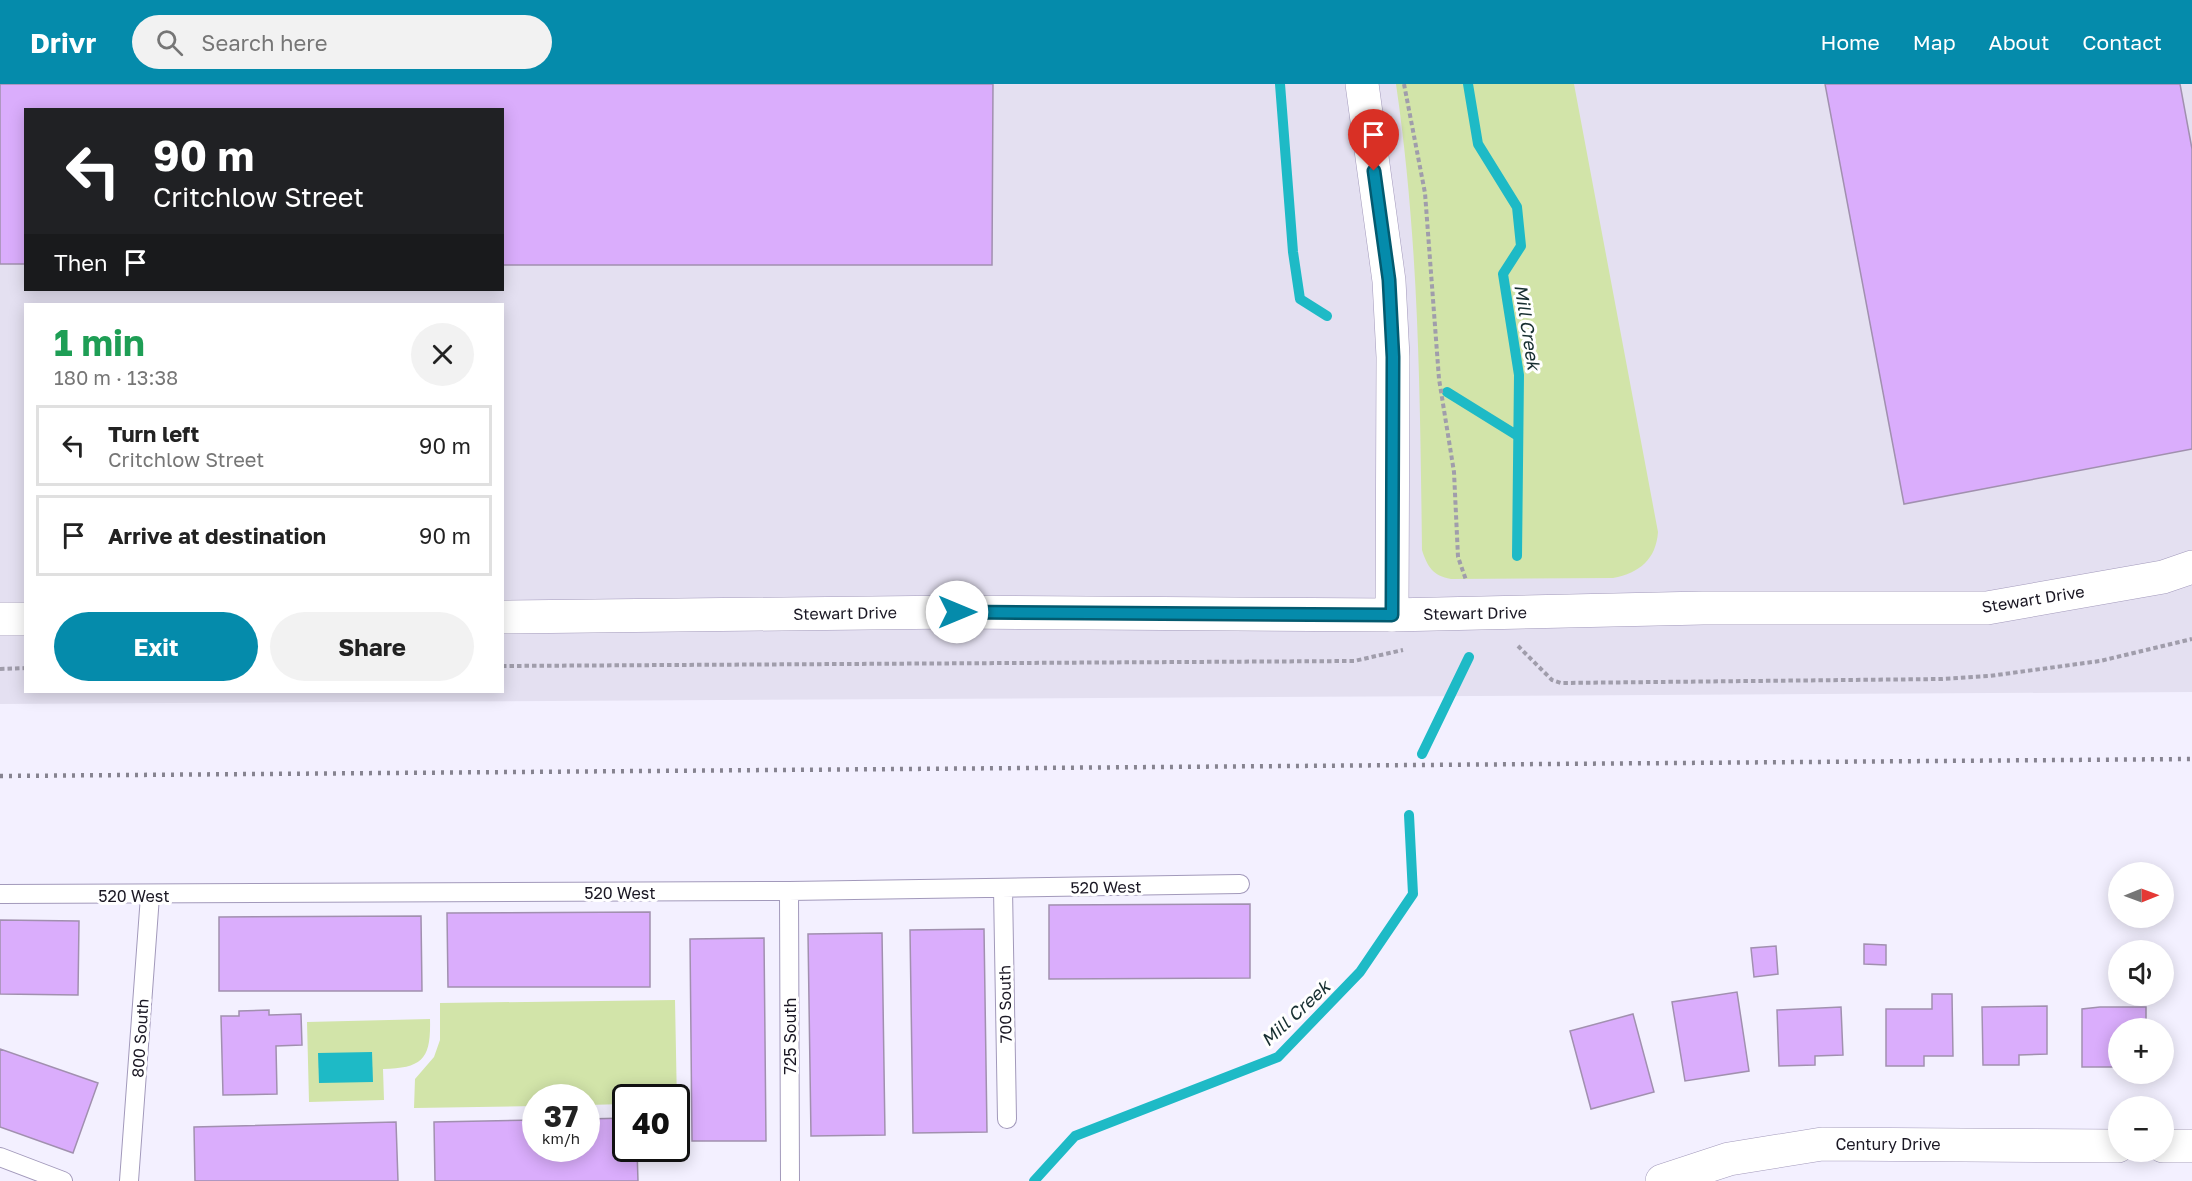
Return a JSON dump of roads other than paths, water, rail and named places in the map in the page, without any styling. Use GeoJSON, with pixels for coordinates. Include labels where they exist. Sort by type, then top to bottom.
{"type":"FeatureCollection","features":[{"type":"Feature","properties":{"kind":"street"},"geometry":{"type":"LineString","coordinates":[[1362,84],[1389,280],[1393,357],[1392,615]]}},
{"type":"Feature","properties":{"kind":"street","name":"Stewart Drive"},"geometry":{"type":"LineString","coordinates":[[504,617],[957,612],[1392,615],[1704,608],[1988,609],[2163,577],[2192,567]]}},
{"type":"Feature","properties":{"kind":"street"},"geometry":{"type":"LineString","coordinates":[[0,620],[24,619]]}},
{"type":"Feature","properties":{"kind":"street","name":"Century Drive"},"geometry":{"type":"LineString","coordinates":[[1662,1181],[1729,1159],[1822,1143],[2108,1146]]}},
{"type":"Feature","properties":{"kind":"street"},"geometry":{"type":"LineString","coordinates":[[2174,1146],[2192,1146]]}},
{"type":"Feature","properties":{"kind":"lane","name":"520 West"},"geometry":{"type":"LineString","coordinates":[[0,894],[150,896],[1003,890],[1240,884]]}},
{"type":"Feature","properties":{"kind":"lane","name":"700 South"},"geometry":{"type":"LineString","coordinates":[[1003,890],[1007,1119]]}},
{"type":"Feature","properties":{"kind":"lane","name":"725 South"},"geometry":{"type":"LineString","coordinates":[[789,891],[790,1181]]}},
{"type":"Feature","properties":{"kind":"lane","name":"800 South"},"geometry":{"type":"LineString","coordinates":[[129,1181],[150,896]]}},
{"type":"Feature","properties":{"kind":"lane"},"geometry":{"type":"LineString","coordinates":[[0,1157],[63,1181]]}},
{"type":"Feature","properties":{"kind":"water"},"geometry":{"type":"Polygon","coordinates":[[[372,1052],[373,1082],[319,1083],[318,1053],[372,1052]]]}},
{"type":"Feature","properties":{"kind":"waterway"},"geometry":{"type":"LineString","coordinates":[[1280,84],[1293,252],[1300,299],[1327,316]]}},
{"type":"Feature","properties":{"kind":"waterway","name":"Mill Creek"},"geometry":{"type":"LineString","coordinates":[[1468,84],[1478,144],[1517,207],[1521,246],[1503,274],[1519,375],[1517,556]]}},
{"type":"Feature","properties":{"kind":"waterway"},"geometry":{"type":"LineString","coordinates":[[1447,392],[1518,436]]}},
{"type":"Feature","properties":{"kind":"waterway","name":"Mill Creek"},"geometry":{"type":"LineString","coordinates":[[1422,754],[1469,657]]}},
{"type":"Feature","properties":{"kind":"waterway","name":"Mill Creek"},"geometry":{"type":"LineString","coordinates":[[1034,1181],[1075,1136],[1278,1057],[1360,972],[1413,894],[1409,815]]}},
{"type":"Feature","properties":{"kind":"railway"},"geometry":{"type":"LineString","coordinates":[[0,776],[2192,759]]}}]}
